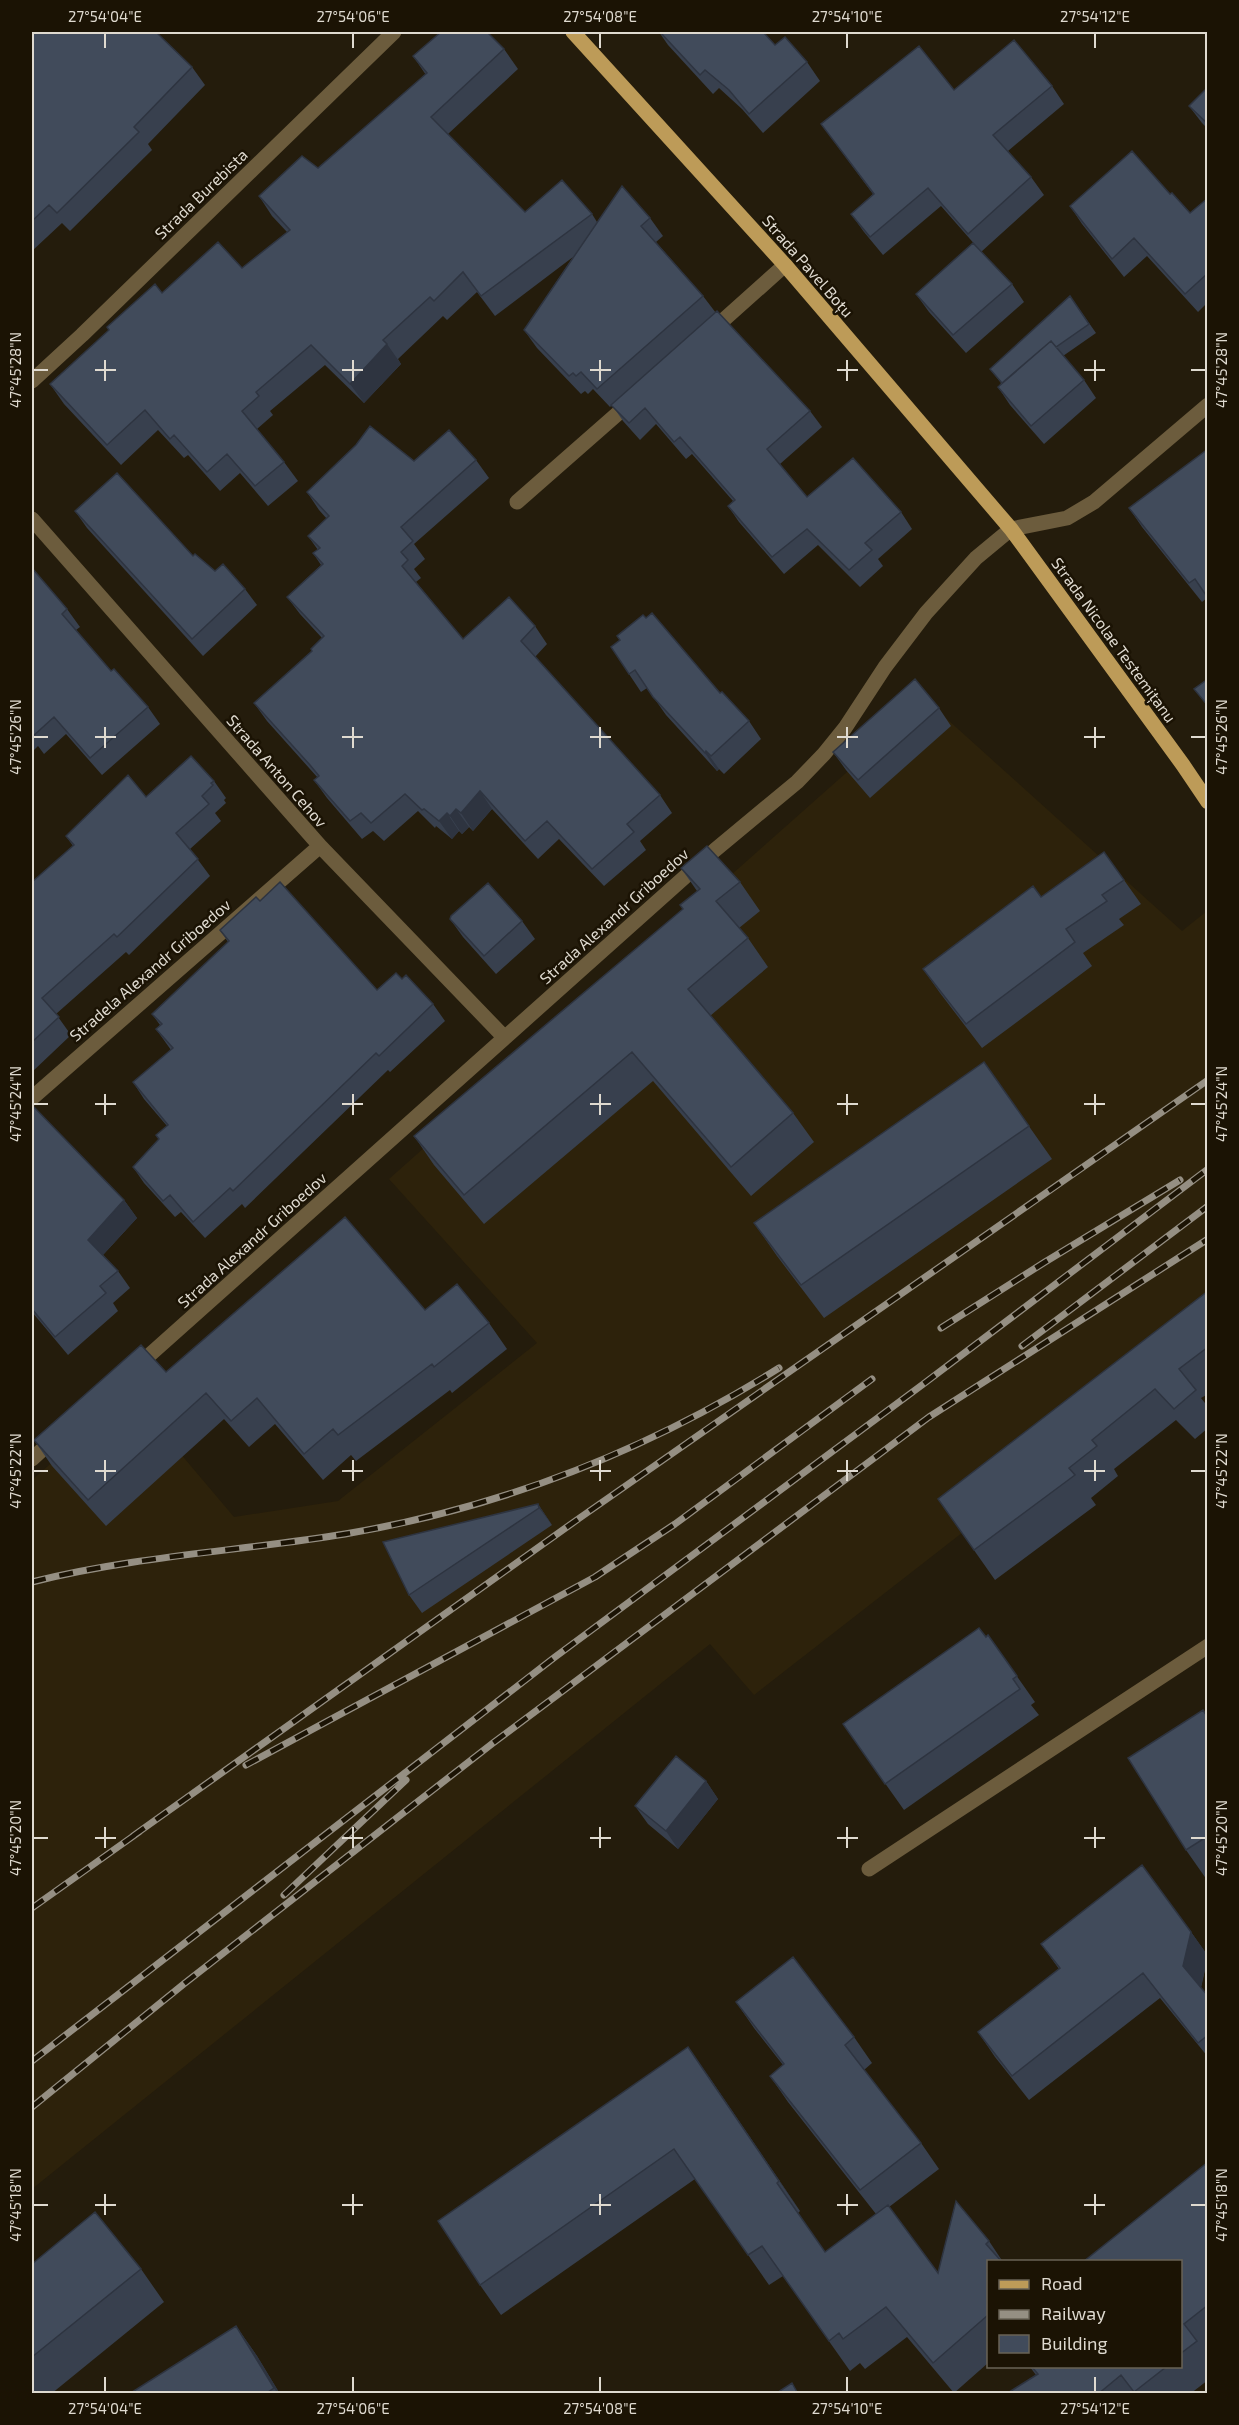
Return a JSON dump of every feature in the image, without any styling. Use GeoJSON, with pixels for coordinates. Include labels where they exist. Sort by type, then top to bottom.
{"type":"FeatureCollection","features":[{"type":"Feature","properties":{"kind":"main road","name":"Strada Pavel Boțu"},"geometry":{"type":"LineString","coordinates":[[573,32],[785,265],[1011,530]]}},
{"type":"Feature","properties":{"kind":"main road","name":"Strada Nicolae Testemițanu"},"geometry":{"type":"LineString","coordinates":[[1011,530],[1208,802]]}},
{"type":"Feature","properties":{"kind":"street","name":"Strada Burebista"},"geometry":{"type":"LineString","coordinates":[[32,381],[91,327],[394,32]]}},
{"type":"Feature","properties":{"kind":"street"},"geometry":{"type":"LineString","coordinates":[[696,344],[785,265]]}},
{"type":"Feature","properties":{"kind":"street"},"geometry":{"type":"LineString","coordinates":[[517,502],[642,392]]}},
{"type":"Feature","properties":{"kind":"street","name":"Strada Alexandr Griboedov"},"geometry":{"type":"LineString","coordinates":[[120,1382],[504,1037],[715,850],[808,772],[845,728],[885,668],[926,613],[976,558],[1011,530],[1067,518],[1094,502],[1208,405]]}},
{"type":"Feature","properties":{"kind":"street","name":"Strada Anton Cehov"},"geometry":{"type":"LineString","coordinates":[[32,519],[320,846],[504,1037]]}},
{"type":"Feature","properties":{"kind":"street","name":"Stradela Alexandr Griboedov"},"geometry":{"type":"LineString","coordinates":[[32,1098],[320,846]]}},
{"type":"Feature","properties":{"kind":"street"},"geometry":{"type":"LineString","coordinates":[[32,1459],[67,1428]]}},
{"type":"Feature","properties":{"kind":"street"},"geometry":{"type":"LineString","coordinates":[[868,1869],[1208,1646]]}},
{"type":"Feature","properties":{"kind":"shaded area"},"geometry":{"type":"Polygon","coordinates":[[[927,701],[1182,931],[1207,911],[1207,1342],[754,1695],[710,1644],[32,2189],[32,1480],[130,1394],[234,1517],[338,1501],[537,1343],[389,1179],[927,701]]]}},
{"type":"Feature","properties":{"kind":"building"},"geometry":{"type":"Polygon","coordinates":[[[32,32],[156,32],[192,67],[134,127],[139,132],[57,213],[49,205],[32,221],[32,32]]]}},
{"type":"Feature","properties":{"kind":"building"},"geometry":{"type":"Polygon","coordinates":[[[441,32],[487,32],[504,49],[431,117],[525,212],[562,180],[592,214],[481,296],[463,272],[434,301],[430,297],[383,340],[387,344],[350,384],[311,345],[256,392],[259,396],[242,411],[284,462],[255,486],[227,454],[207,472],[174,435],[170,439],[145,410],[107,445],[50,384],[109,330],[107,327],[155,284],[162,293],[218,242],[242,268],[290,230],[259,196],[302,156],[318,168],[427,73],[413,56],[441,32]]]}},
{"type":"Feature","properties":{"kind":"building"},"geometry":{"type":"Polygon","coordinates":[[[660,32],[763,32],[775,45],[785,37],[807,62],[749,114],[729,90],[705,70],[700,75],[660,32]]]}},
{"type":"Feature","properties":{"kind":"building"},"geometry":{"type":"Polygon","coordinates":[[[1014,40],[1052,86],[993,135],[1031,177],[968,234],[928,188],[870,237],[851,214],[874,194],[821,124],[919,46],[954,90],[1014,40]]]}},
{"type":"Feature","properties":{"kind":"building"},"geometry":{"type":"Polygon","coordinates":[[[1208,87],[1208,124],[1189,106],[1208,87]]]}},
{"type":"Feature","properties":{"kind":"building"},"geometry":{"type":"Polygon","coordinates":[[[1132,151],[1190,213],[1208,198],[1208,273],[1185,294],[1134,238],[1112,259],[1070,206],[1132,151]]]}},
{"type":"Feature","properties":{"kind":"building"},"geometry":{"type":"Polygon","coordinates":[[[622,186],[650,218],[641,226],[703,296],[597,389],[581,372],[576,376],[573,373],[569,376],[524,330],[622,186]]]}},
{"type":"Feature","properties":{"kind":"building"},"geometry":{"type":"Polygon","coordinates":[[[973,243],[1012,284],[953,335],[916,294],[973,243]]]}},
{"type":"Feature","properties":{"kind":"building"},"geometry":{"type":"Polygon","coordinates":[[[1070,296],[1089,324],[1056,347],[1051,341],[1002,383],[990,369],[1070,296]]]}},
{"type":"Feature","properties":{"kind":"building"},"geometry":{"type":"Polygon","coordinates":[[[717,311],[810,411],[767,449],[807,497],[853,458],[901,512],[865,543],[872,550],[849,570],[807,529],[772,557],[728,506],[735,500],[680,437],[674,442],[645,408],[629,423],[611,405],[717,311]]]}},
{"type":"Feature","properties":{"kind":"building"},"geometry":{"type":"Polygon","coordinates":[[[1051,341],[1084,380],[1031,426],[998,387],[1051,341]]]}},
{"type":"Feature","properties":{"kind":"building"},"geometry":{"type":"Polygon","coordinates":[[[370,426],[414,461],[449,430],[476,460],[401,527],[413,541],[401,552],[408,560],[402,566],[463,639],[509,597],[535,626],[521,641],[660,795],[627,824],[634,832],[592,869],[547,821],[525,841],[480,791],[461,813],[456,809],[450,816],[447,813],[439,821],[424,809],[422,810],[405,794],[371,823],[361,813],[350,821],[314,780],[319,776],[254,703],[312,651],[311,649],[324,636],[287,597],[323,564],[313,553],[320,548],[308,536],[329,516],[307,492],[356,445],[370,426]]]}},
{"type":"Feature","properties":{"kind":"building"},"geometry":{"type":"Polygon","coordinates":[[[1208,449],[1208,598],[1195,579],[1189,583],[1129,508],[1208,449]]]}},
{"type":"Feature","properties":{"kind":"building"},"geometry":{"type":"Polygon","coordinates":[[[117,473],[193,556],[195,554],[215,571],[223,564],[245,589],[192,639],[75,511],[117,473]]]}},
{"type":"Feature","properties":{"kind":"building"},"geometry":{"type":"Polygon","coordinates":[[[32,568],[67,609],[62,614],[111,671],[114,669],[148,707],[90,758],[54,717],[32,737],[32,568]]]}},
{"type":"Feature","properties":{"kind":"building"},"geometry":{"type":"Polygon","coordinates":[[[652,613],[720,693],[722,692],[749,721],[711,756],[706,751],[705,753],[653,697],[635,670],[629,674],[611,647],[620,640],[617,636],[643,615],[646,618],[652,613]]]}},
{"type":"Feature","properties":{"kind":"building"},"geometry":{"type":"Polygon","coordinates":[[[915,679],[939,708],[858,780],[833,752],[915,679]]]}},
{"type":"Feature","properties":{"kind":"building"},"geometry":{"type":"Polygon","coordinates":[[[1208,679],[1208,706],[1194,689],[1208,679]]]}},
{"type":"Feature","properties":{"kind":"building"},"geometry":{"type":"Polygon","coordinates":[[[191,756],[214,781],[202,796],[209,804],[176,833],[198,859],[117,937],[114,934],[42,998],[59,1017],[32,1042],[32,882],[74,845],[66,836],[128,775],[146,797],[191,756]]]}},
{"type":"Feature","properties":{"kind":"building"},"geometry":{"type":"Polygon","coordinates":[[[707,846],[740,882],[716,901],[748,938],[688,989],[793,1113],[731,1167],[632,1052],[464,1195],[414,1136],[683,909],[680,905],[700,889],[681,868],[707,846]]]}},
{"type":"Feature","properties":{"kind":"building"},"geometry":{"type":"Polygon","coordinates":[[[1104,852],[1124,880],[1102,895],[1107,901],[1066,929],[1075,942],[966,1024],[923,969],[1033,886],[1041,897],[1104,852]]]}},
{"type":"Feature","properties":{"kind":"building"},"geometry":{"type":"Polygon","coordinates":[[[280,882],[377,990],[396,973],[402,979],[406,975],[433,1004],[379,1056],[376,1053],[233,1191],[230,1188],[193,1222],[170,1195],[163,1201],[133,1167],[159,1139],[156,1135],[168,1125],[133,1082],[173,1048],[156,1029],[162,1024],[152,1014],[229,941],[220,930],[256,897],[260,901],[280,882]]]}},
{"type":"Feature","properties":{"kind":"building"},"geometry":{"type":"Polygon","coordinates":[[[488,883],[522,921],[484,956],[450,919],[488,883]]]}},
{"type":"Feature","properties":{"kind":"building"},"geometry":{"type":"Polygon","coordinates":[[[984,1062],[1029,1126],[801,1285],[754,1223],[984,1062]]]}},
{"type":"Feature","properties":{"kind":"building"},"geometry":{"type":"Polygon","coordinates":[[[32,1105],[124,1200],[88,1240],[118,1271],[100,1286],[106,1293],[55,1337],[32,1309],[32,1105]]]}},
{"type":"Feature","properties":{"kind":"building"},"geometry":{"type":"Polygon","coordinates":[[[345,1217],[425,1310],[457,1284],[489,1323],[434,1367],[432,1364],[338,1435],[333,1429],[304,1454],[257,1398],[231,1421],[206,1393],[88,1500],[34,1440],[141,1345],[166,1372],[345,1217]]]}},
{"type":"Feature","properties":{"kind":"building"},"geometry":{"type":"Polygon","coordinates":[[[1208,1291],[1208,1347],[1179,1369],[1196,1390],[1174,1409],[1155,1389],[1092,1440],[1097,1446],[1069,1468],[1075,1475],[974,1550],[938,1499],[1208,1291]]]}},
{"type":"Feature","properties":{"kind":"building"},"geometry":{"type":"Polygon","coordinates":[[[538,1504],[539,1508],[409,1595],[383,1542],[538,1504]]]}},
{"type":"Feature","properties":{"kind":"building"},"geometry":{"type":"Polygon","coordinates":[[[979,1628],[986,1637],[988,1635],[1017,1676],[1013,1679],[1020,1689],[885,1784],[843,1724],[979,1628]]]}},
{"type":"Feature","properties":{"kind":"building"},"geometry":{"type":"Polygon","coordinates":[[[1203,1710],[1208,1718],[1208,1836],[1186,1850],[1128,1758],[1203,1710]]]}},
{"type":"Feature","properties":{"kind":"building"},"geometry":{"type":"Polygon","coordinates":[[[676,1756],[706,1781],[666,1831],[635,1806],[676,1756]]]}},
{"type":"Feature","properties":{"kind":"building"},"geometry":{"type":"Polygon","coordinates":[[[1142,1865],[1191,1932],[1183,1966],[1208,1996],[1208,2035],[1198,2043],[1143,1973],[1012,2076],[978,2032],[1060,1968],[1041,1944],[1142,1865]]]}},
{"type":"Feature","properties":{"kind":"building"},"geometry":{"type":"Polygon","coordinates":[[[793,1957],[854,2037],[845,2045],[921,2143],[860,2190],[770,2076],[784,2064],[736,2002],[793,1957]]]}},
{"type":"Feature","properties":{"kind":"building"},"geometry":{"type":"Polygon","coordinates":[[[688,2047],[825,2252],[888,2205],[938,2273],[956,2201],[989,2241],[986,2244],[1000,2260],[987,2260],[987,2316],[933,2363],[886,2307],[843,2339],[839,2333],[829,2341],[762,2246],[748,2255],[674,2149],[480,2285],[438,2221],[688,2047]]]}},
{"type":"Feature","properties":{"kind":"building"},"geometry":{"type":"Polygon","coordinates":[[[1208,2162],[1208,2305],[1184,2324],[1197,2341],[1182,2352],[1182,2260],[1086,2260],[1208,2162]]]}},
{"type":"Feature","properties":{"kind":"building"},"geometry":{"type":"Polygon","coordinates":[[[95,2212],[141,2269],[32,2357],[32,2264],[95,2212]]]}},
{"type":"Feature","properties":{"kind":"building"},"geometry":{"type":"Polygon","coordinates":[[[236,2326],[274,2388],[265,2394],[129,2394],[236,2326]]]}},
{"type":"Feature","properties":{"kind":"building"},"geometry":{"type":"Polygon","coordinates":[[[1033,2368],[1165,2368],[1134,2392],[1121,2375],[1098,2394],[1006,2394],[1038,2374],[1033,2368]]]}},
{"type":"Feature","properties":{"kind":"building"},"geometry":{"type":"Polygon","coordinates":[[[792,2383],[798,2394],[775,2394],[792,2383]]]}},
{"type":"Feature","properties":{"kind":"railway"},"geometry":{"type":"LineString","coordinates":[[133,1836],[581,1517],[1208,1080]]}},
{"type":"Feature","properties":{"kind":"railway"},"geometry":{"type":"LineString","coordinates":[[32,2061],[555,1657],[922,1385],[1208,1169]]}},
{"type":"Feature","properties":{"kind":"railway"},"geometry":{"type":"LineString","coordinates":[[941,1328],[1180,1180]]}},
{"type":"Feature","properties":{"kind":"railway"},"geometry":{"type":"LineString","coordinates":[[1022,1346],[1208,1206]]}},
{"type":"Feature","properties":{"kind":"railway"},"geometry":{"type":"LineString","coordinates":[[32,2107],[185,1983],[493,1743],[929,1417],[1208,1239]]}},
{"type":"Feature","properties":{"kind":"railway"},"geometry":{"type":"LineString","coordinates":[[32,1582],[149,1560],[345,1534],[459,1509],[515,1492],[624,1450],[677,1425],[779,1368]]}},
{"type":"Feature","properties":{"kind":"railway"},"geometry":{"type":"LineString","coordinates":[[246,1765],[595,1577],[675,1524],[872,1379]]}},
{"type":"Feature","properties":{"kind":"railway"},"geometry":{"type":"LineString","coordinates":[[284,1895],[406,1780]]}},
{"type":"Feature","properties":{"kind":"railway"},"geometry":{"type":"LineString","coordinates":[[32,1908],[139,1832]]}}]}
